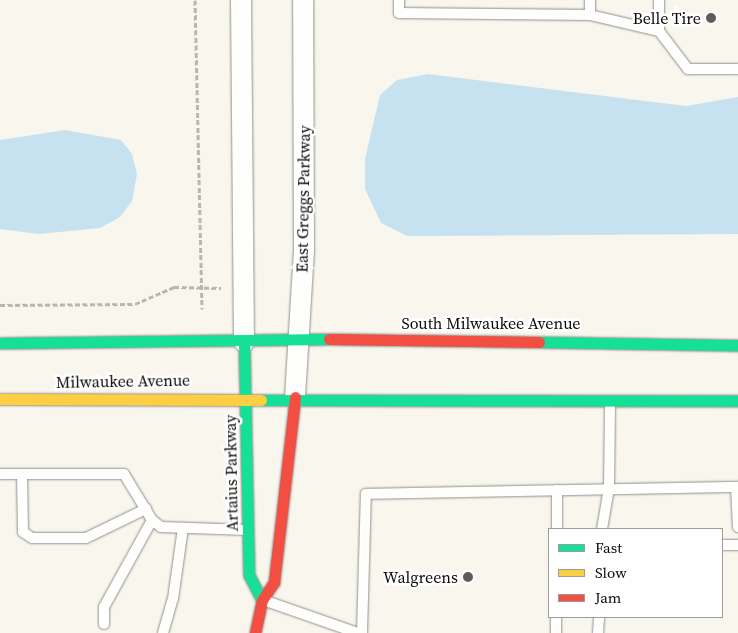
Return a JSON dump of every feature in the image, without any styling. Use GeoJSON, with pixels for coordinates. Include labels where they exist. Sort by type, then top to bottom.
{"type":"FeatureCollection","features":[{"type":"Feature","properties":{"kind":"main road","name":"South Milwaukee Avenue"},"geometry":{"type":"LineString","coordinates":[[244,342],[298,340],[610,339],[738,345]]}},
{"type":"Feature","properties":{"kind":"main road"},"geometry":{"type":"LineString","coordinates":[[0,344],[244,342]]}},
{"type":"Feature","properties":{"kind":"main road","name":"Artaius Parkway"},"geometry":{"type":"LineString","coordinates":[[244,342],[249,575],[262,600]]}},
{"type":"Feature","properties":{"kind":"main road"},"geometry":{"type":"LineString","coordinates":[[255,633],[262,600],[274,582],[295,397]]}},
{"type":"Feature","properties":{"kind":"main road"},"geometry":{"type":"LineString","coordinates":[[246,398],[738,401]]}},
{"type":"Feature","properties":{"kind":"main road","name":"Milwaukee Avenue"},"geometry":{"type":"LineString","coordinates":[[0,399],[246,398]]}},
{"type":"Feature","properties":{"kind":"street"},"geometry":{"type":"LineString","coordinates":[[241,0],[244,342]]}},
{"type":"Feature","properties":{"kind":"street","name":"East Greggs Parkway"},"geometry":{"type":"LineString","coordinates":[[295,397],[304,251],[303,0]]}},
{"type":"Feature","properties":{"kind":"lane"},"geometry":{"type":"LineString","coordinates":[[399,0],[399,13],[590,15],[659,30]]}},
{"type":"Feature","properties":{"kind":"lane"},"geometry":{"type":"LineString","coordinates":[[590,0],[590,15]]}},
{"type":"Feature","properties":{"kind":"lane"},"geometry":{"type":"LineString","coordinates":[[659,0],[659,30],[688,69],[738,69]]}},
{"type":"Feature","properties":{"kind":"lane"},"geometry":{"type":"LineString","coordinates":[[602,528],[609,488],[610,399]]}},
{"type":"Feature","properties":{"kind":"lane"},"geometry":{"type":"LineString","coordinates":[[0,474],[124,474],[152,520],[161,527],[249,530]]}},
{"type":"Feature","properties":{"kind":"lane"},"geometry":{"type":"LineString","coordinates":[[22,474],[23,532],[32,538],[86,538],[146,509]]}},
{"type":"Feature","properties":{"kind":"lane"},"geometry":{"type":"LineString","coordinates":[[362,633],[366,494],[737,487],[738,527]]}},
{"type":"Feature","properties":{"kind":"lane"},"geometry":{"type":"LineString","coordinates":[[557,528],[558,490]]}},
{"type":"Feature","properties":{"kind":"lane"},"geometry":{"type":"LineString","coordinates":[[104,624],[104,607],[152,520]]}},
{"type":"Feature","properties":{"kind":"lane"},"geometry":{"type":"LineString","coordinates":[[163,633],[173,599],[183,528]]}},
{"type":"Feature","properties":{"kind":"lane"},"geometry":{"type":"LineString","coordinates":[[723,545],[738,545]]}},
{"type":"Feature","properties":{"kind":"lane"},"geometry":{"type":"LineString","coordinates":[[262,600],[358,633]]}},
{"type":"Feature","properties":{"kind":"lane"},"geometry":{"type":"LineString","coordinates":[[556,618],[556,633]]}},
{"type":"Feature","properties":{"kind":"lane"},"geometry":{"type":"LineString","coordinates":[[598,633],[599,618]]}},
{"type":"Feature","properties":{"kind":"path"},"geometry":{"type":"LineString","coordinates":[[195,0],[199,287],[202,308]]}},
{"type":"Feature","properties":{"kind":"path"},"geometry":{"type":"LineString","coordinates":[[0,305],[135,304],[174,287],[220,288]]}},
{"type":"Feature","properties":{"kind":"water"},"geometry":{"type":"Polygon","coordinates":[[[428,74],[686,106],[738,97],[738,234],[407,236],[381,223],[365,189],[365,159],[380,95],[397,80],[428,74]]]}},
{"type":"Feature","properties":{"kind":"water"},"geometry":{"type":"Polygon","coordinates":[[[65,130],[121,140],[132,154],[137,174],[132,201],[120,217],[100,228],[39,234],[0,229],[0,140],[65,130]]]}},
{"type":"Feature","properties":{"kind":"traffic: fast"},"geometry":{"type":"LineString","coordinates":[[0,343],[329,339]]}},
{"type":"Feature","properties":{"kind":"traffic: fast"},"geometry":{"type":"LineString","coordinates":[[244,342],[249,575],[262,600]]}},
{"type":"Feature","properties":{"kind":"traffic: fast"},"geometry":{"type":"LineString","coordinates":[[539,342],[738,345]]}},
{"type":"Feature","properties":{"kind":"traffic: fast"},"geometry":{"type":"LineString","coordinates":[[261,400],[738,401]]}},
{"type":"Feature","properties":{"kind":"traffic: slow"},"geometry":{"type":"LineString","coordinates":[[0,399],[261,400]]}},
{"type":"Feature","properties":{"kind":"traffic: jam"},"geometry":{"type":"LineString","coordinates":[[329,339],[539,342]]}},
{"type":"Feature","properties":{"kind":"traffic: jam"},"geometry":{"type":"LineString","coordinates":[[255,633],[262,600],[274,582],[295,397]]}},
{"type":"Feature","properties":{"kind":"place","name":"Belle Tire"},"geometry":{"type":"Point","coordinates":[711,18]}},
{"type":"Feature","properties":{"kind":"place","name":"Walgreens"},"geometry":{"type":"Point","coordinates":[468,577]}}]}
